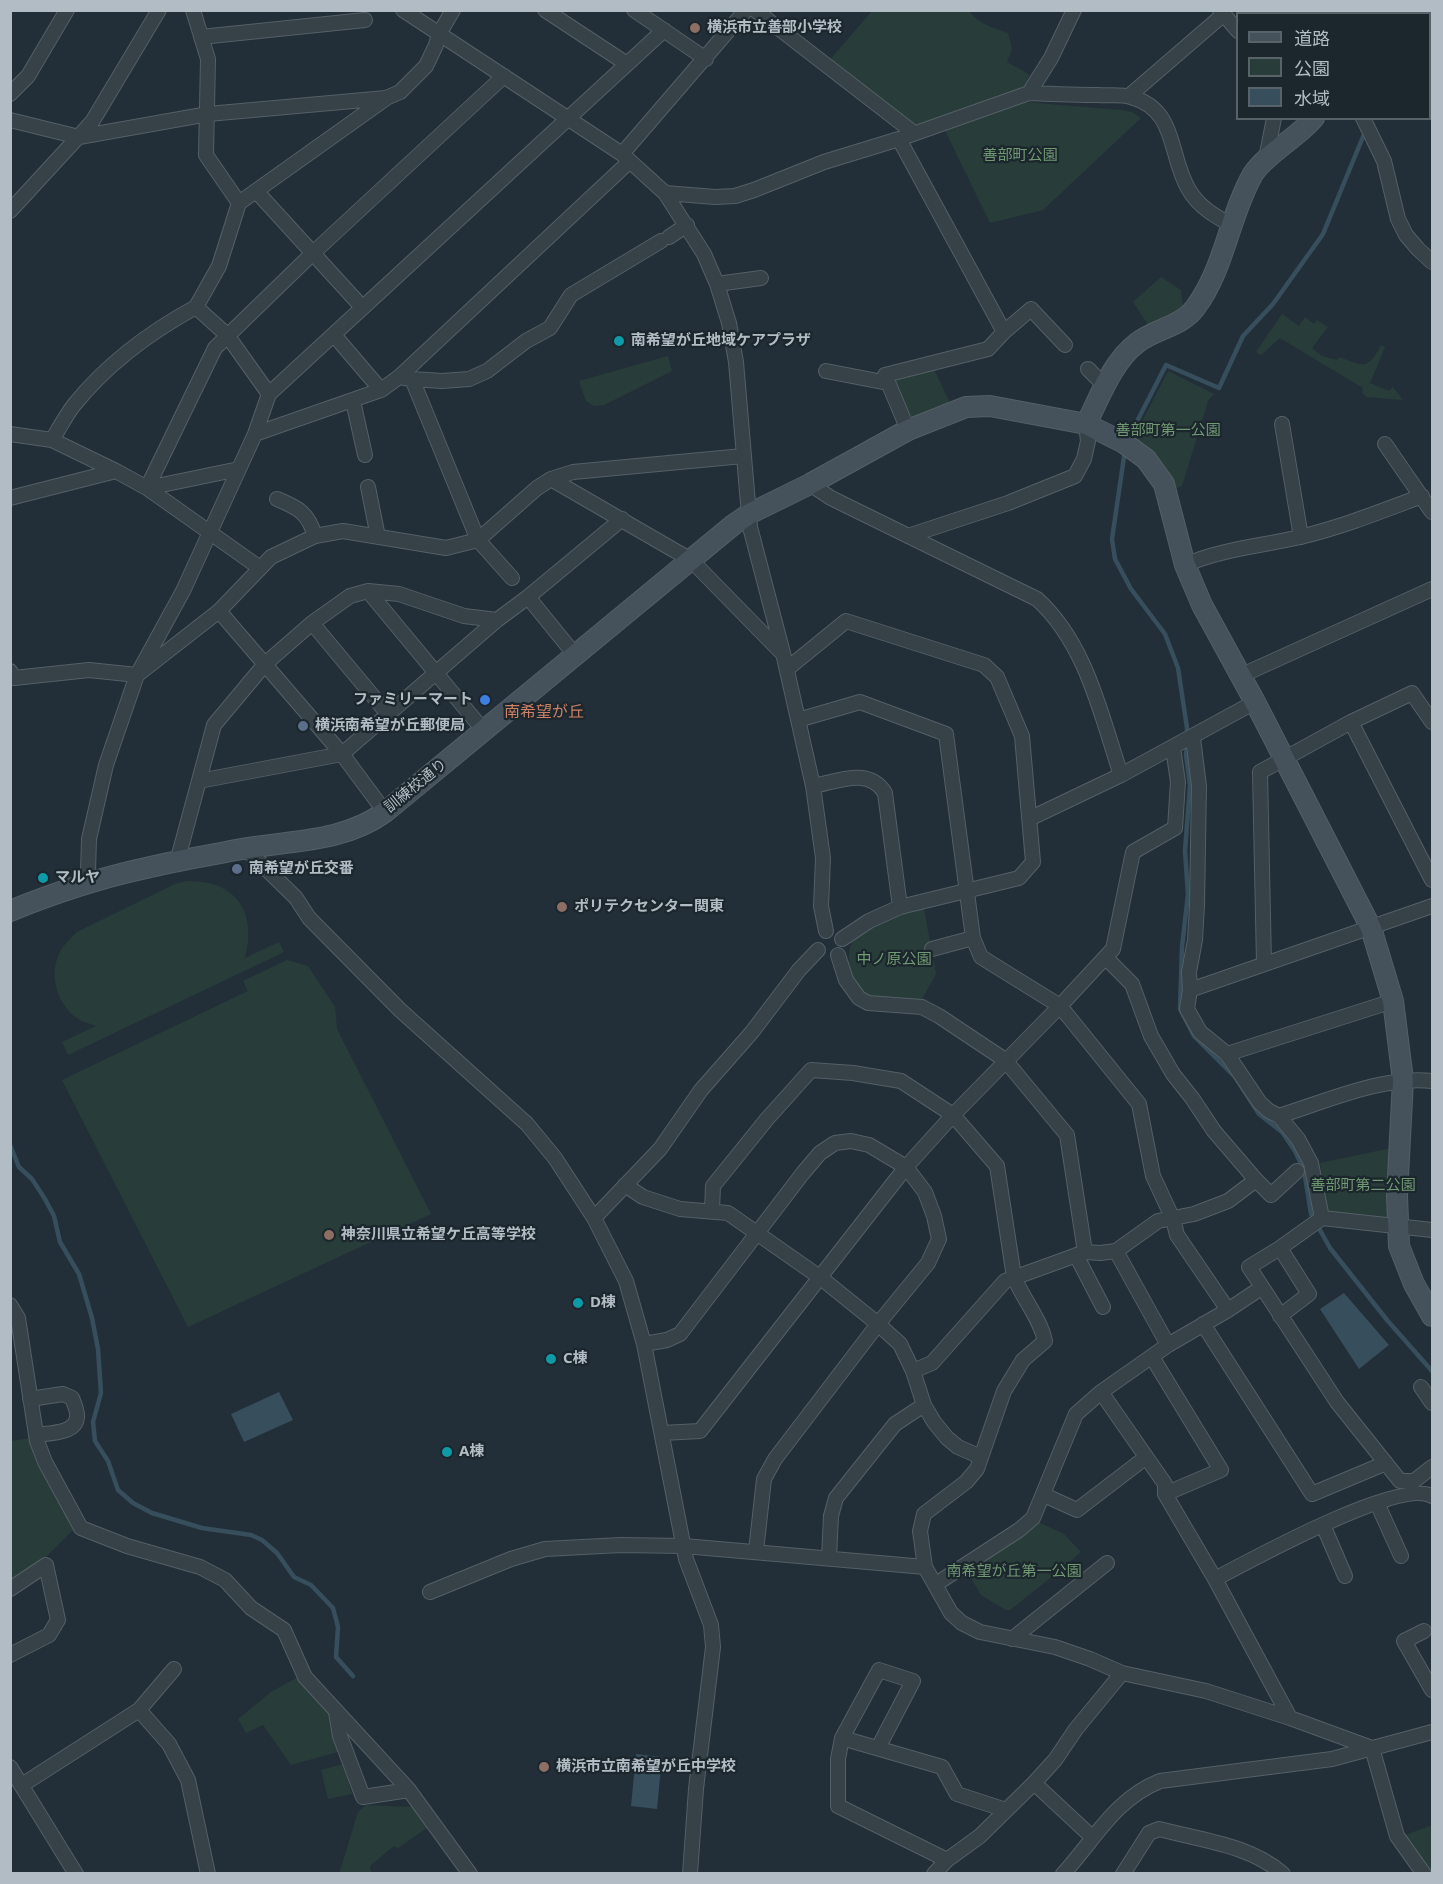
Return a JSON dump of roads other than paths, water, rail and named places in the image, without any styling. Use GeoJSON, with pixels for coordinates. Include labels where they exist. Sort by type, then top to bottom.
{"type":"FeatureCollection","features":[{"type":"Feature","properties":{"kind":"street"},"geometry":{"type":"LineString","coordinates":[[10,94],[28,76],[67,10]]}},
{"type":"Feature","properties":{"kind":"street"},"geometry":{"type":"LineString","coordinates":[[10,211],[92,123],[159,10]]}},
{"type":"Feature","properties":{"kind":"street"},"geometry":{"type":"LineString","coordinates":[[193,10],[208,59],[206,155],[239,203]]}},
{"type":"Feature","properties":{"kind":"street"},"geometry":{"type":"LineString","coordinates":[[403,10],[626,158],[665,193],[704,254],[717,284],[729,323],[736,362],[750,527],[787,669],[813,786],[823,858],[821,906],[826,931]]}},
{"type":"Feature","properties":{"kind":"street"},"geometry":{"type":"LineString","coordinates":[[52,440],[73,406],[112,365],[164,324],[196,307],[219,266],[239,203],[386,98],[400,92],[426,66],[439,34],[453,10]]}},
{"type":"Feature","properties":{"kind":"street"},"geometry":{"type":"LineString","coordinates":[[545,10],[627,64]]}},
{"type":"Feature","properties":{"kind":"street"},"geometry":{"type":"LineString","coordinates":[[634,10],[706,59]]}},
{"type":"Feature","properties":{"kind":"street"},"geometry":{"type":"LineString","coordinates":[[255,434],[329,407],[353,401],[405,378],[626,158],[746,10]]}},
{"type":"Feature","properties":{"kind":"street"},"geometry":{"type":"LineString","coordinates":[[755,10],[914,133]]}},
{"type":"Feature","properties":{"kind":"street"},"geometry":{"type":"LineString","coordinates":[[1029,93],[1051,58],[1074,10]]}},
{"type":"Feature","properties":{"kind":"street"},"geometry":{"type":"LineString","coordinates":[[1129,96],[1222,12],[1236,29]]}},
{"type":"Feature","properties":{"kind":"street"},"geometry":{"type":"LineString","coordinates":[[201,37],[365,20]]}},
{"type":"Feature","properties":{"kind":"street"},"geometry":{"type":"LineString","coordinates":[[91,883],[88,871],[89,839],[106,765],[137,675],[183,591],[255,434],[268,394],[664,30]]}},
{"type":"Feature","properties":{"kind":"street"},"geometry":{"type":"LineString","coordinates":[[147,488],[215,348],[313,253],[504,76]]}},
{"type":"Feature","properties":{"kind":"street"},"geometry":{"type":"LineString","coordinates":[[665,193],[735,196],[824,162],[899,139],[1029,93],[1129,96],[1159,112],[1171,137],[1178,166],[1190,191],[1208,212],[1232,225]]}},
{"type":"Feature","properties":{"kind":"street"},"geometry":{"type":"LineString","coordinates":[[10,120],[79,137],[208,114],[386,98]]}},
{"type":"Feature","properties":{"kind":"street"},"geometry":{"type":"LineString","coordinates":[[1266,159],[1274,120]]}},
{"type":"Feature","properties":{"kind":"street"},"geometry":{"type":"LineString","coordinates":[[908,536],[1008,503],[1075,476],[1084,459],[1088,441],[1086,424],[1118,363],[1139,341],[1193,311],[1219,263],[1232,225],[1255,172],[1266,159],[1294,138],[1312,120]]}},
{"type":"Feature","properties":{"kind":"street"},"geometry":{"type":"LineString","coordinates":[[1364,120],[1384,160],[1398,219],[1406,235],[1432,262]]}},
{"type":"Feature","properties":{"kind":"street"},"geometry":{"type":"LineString","coordinates":[[899,139],[1004,332]]}},
{"type":"Feature","properties":{"kind":"street"},"geometry":{"type":"LineString","coordinates":[[257,192],[362,308]]}},
{"type":"Feature","properties":{"kind":"street"},"geometry":{"type":"LineString","coordinates":[[405,378],[442,381],[469,379],[487,371],[526,340],[550,328],[571,295],[687,225]]}},
{"type":"Feature","properties":{"kind":"street"},"geometry":{"type":"LineString","coordinates":[[717,284],[761,278]]}},
{"type":"Feature","properties":{"kind":"street"},"geometry":{"type":"LineString","coordinates":[[196,307],[227,335],[268,394]]}},
{"type":"Feature","properties":{"kind":"street"},"geometry":{"type":"LineString","coordinates":[[908,430],[885,375],[988,350],[1004,332],[1031,309],[1065,345]]}},
{"type":"Feature","properties":{"kind":"street"},"geometry":{"type":"LineString","coordinates":[[334,335],[381,390]]}},
{"type":"Feature","properties":{"kind":"street"},"geometry":{"type":"LineString","coordinates":[[1088,369],[1105,386]]}},
{"type":"Feature","properties":{"kind":"street"},"geometry":{"type":"LineString","coordinates":[[826,370],[888,383]]}},
{"type":"Feature","properties":{"kind":"street"},"geometry":{"type":"LineString","coordinates":[[405,378],[478,540],[512,578]]}},
{"type":"Feature","properties":{"kind":"street"},"geometry":{"type":"LineString","coordinates":[[353,401],[366,454]]}},
{"type":"Feature","properties":{"kind":"street","name":"訓練校通り"},"geometry":{"type":"LineString","coordinates":[[10,911],[91,883],[145,868],[246,849],[315,840],[347,833],[373,821],[749,514],[810,484],[908,430],[966,407],[981,405],[1086,424],[1124,443],[1146,459],[1164,484],[1185,566],[1202,605],[1255,702],[1371,928],[1393,1001],[1403,1080],[1399,1246],[1414,1284],[1432,1316]]}},
{"type":"Feature","properties":{"kind":"street"},"geometry":{"type":"LineString","coordinates":[[1282,424],[1301,537]]}},
{"type":"Feature","properties":{"kind":"street"},"geometry":{"type":"LineString","coordinates":[[10,434],[52,440],[116,471],[147,488],[260,568]]}},
{"type":"Feature","properties":{"kind":"street"},"geometry":{"type":"LineString","coordinates":[[1385,444],[1432,512]]}},
{"type":"Feature","properties":{"kind":"street"},"geometry":{"type":"LineString","coordinates":[[10,671],[14,678],[89,670],[137,675],[219,610],[271,557],[315,537],[343,531],[446,548],[478,540],[537,488],[551,479],[573,472],[743,456]]}},
{"type":"Feature","properties":{"kind":"street"},"geometry":{"type":"LineString","coordinates":[[147,488],[238,469]]}},
{"type":"Feature","properties":{"kind":"street"},"geometry":{"type":"LineString","coordinates":[[10,498],[116,471]]}},
{"type":"Feature","properties":{"kind":"street"},"geometry":{"type":"LineString","coordinates":[[551,479],[691,560],[783,653]]}},
{"type":"Feature","properties":{"kind":"street"},"geometry":{"type":"LineString","coordinates":[[810,484],[831,498],[1037,599],[1052,612],[1085,667],[1121,775]]}},
{"type":"Feature","properties":{"kind":"street"},"geometry":{"type":"LineString","coordinates":[[368,487],[378,537]]}},
{"type":"Feature","properties":{"kind":"street"},"geometry":{"type":"LineString","coordinates":[[1185,566],[1202,558],[1301,537],[1357,521],[1422,496]]}},
{"type":"Feature","properties":{"kind":"street"},"geometry":{"type":"LineString","coordinates":[[277,499],[299,508],[311,524],[315,537]]}},
{"type":"Feature","properties":{"kind":"street"},"geometry":{"type":"LineString","coordinates":[[200,781],[342,754],[435,672],[622,519]]}},
{"type":"Feature","properties":{"kind":"street"},"geometry":{"type":"LineString","coordinates":[[1240,676],[1432,589]]}},
{"type":"Feature","properties":{"kind":"street"},"geometry":{"type":"LineString","coordinates":[[177,862],[214,725],[265,664],[312,624],[350,596],[368,591],[399,594],[464,616],[497,620]]}},
{"type":"Feature","properties":{"kind":"street"},"geometry":{"type":"LineString","coordinates":[[368,591],[484,730]]}},
{"type":"Feature","properties":{"kind":"street"},"geometry":{"type":"LineString","coordinates":[[528,597],[575,655]]}},
{"type":"Feature","properties":{"kind":"street"},"geometry":{"type":"LineString","coordinates":[[219,610],[342,754],[385,812]]}},
{"type":"Feature","properties":{"kind":"street"},"geometry":{"type":"LineString","coordinates":[[787,669],[846,621],[984,665],[997,677],[1022,736],[1031,818],[1033,862],[1028,870],[1019,878],[900,907],[868,921],[842,939]]}},
{"type":"Feature","properties":{"kind":"street"},"geometry":{"type":"LineString","coordinates":[[312,624],[387,713]]}},
{"type":"Feature","properties":{"kind":"street"},"geometry":{"type":"LineString","coordinates":[[1264,964],[1260,772],[1351,722],[1412,693],[1432,722]]}},
{"type":"Feature","properties":{"kind":"street"},"geometry":{"type":"LineString","coordinates":[[798,720],[860,702],[946,734],[973,938],[981,957],[1060,1006],[1139,1104],[1154,1176],[1173,1219],[1177,1234],[1228,1310]]}},
{"type":"Feature","properties":{"kind":"street"},"geometry":{"type":"LineString","coordinates":[[1031,818],[1193,738],[1255,702]]}},
{"type":"Feature","properties":{"kind":"street"},"geometry":{"type":"LineString","coordinates":[[1351,722],[1432,880]]}},
{"type":"Feature","properties":{"kind":"street"},"geometry":{"type":"LineString","coordinates":[[1193,738],[1199,786],[1197,905],[1187,1009],[1200,1032],[1227,1054],[1260,1103],[1279,1116],[1298,1139],[1311,1163],[1322,1218]]}},
{"type":"Feature","properties":{"kind":"street"},"geometry":{"type":"LineString","coordinates":[[662,1432],[700,1431],[906,1167],[1005,1060],[1113,949],[1133,852],[1174,828],[1178,782],[1173,748]]}},
{"type":"Feature","properties":{"kind":"street"},"geometry":{"type":"LineString","coordinates":[[813,786],[864,777],[879,783],[885,793],[900,907]]}},
{"type":"Feature","properties":{"kind":"street"},"geometry":{"type":"LineString","coordinates":[[246,849],[296,897],[309,918],[399,1010],[527,1124],[555,1158],[594,1218],[626,1281],[644,1344],[686,1559],[711,1625],[713,1647],[696,1789],[690,1874]]}},
{"type":"Feature","properties":{"kind":"street"},"geometry":{"type":"LineString","coordinates":[[1190,990],[1432,906]]}},
{"type":"Feature","properties":{"kind":"street"},"geometry":{"type":"LineString","coordinates":[[818,950],[829,957],[838,955],[843,947],[842,939],[837,933],[826,931]]}},
{"type":"Feature","properties":{"kind":"street"},"geometry":{"type":"LineString","coordinates":[[594,1218],[660,1149],[701,1090],[752,1032],[799,970],[818,950],[819,937],[826,931]]}},
{"type":"Feature","properties":{"kind":"street"},"geometry":{"type":"LineString","coordinates":[[932,949],[973,938]]}},
{"type":"Feature","properties":{"kind":"street"},"geometry":{"type":"LineString","coordinates":[[838,955],[846,980],[859,998],[868,1003],[922,1007],[1005,1060],[1067,1135],[1081,1254],[1103,1307]]}},
{"type":"Feature","properties":{"kind":"street"},"geometry":{"type":"LineString","coordinates":[[1106,958],[1132,984],[1151,1036],[1173,1074],[1214,1131],[1256,1180],[1271,1195],[1297,1171]]}},
{"type":"Feature","properties":{"kind":"street"},"geometry":{"type":"LineString","coordinates":[[1227,1054],[1393,1001]]}},
{"type":"Feature","properties":{"kind":"street"},"geometry":{"type":"LineString","coordinates":[[712,1210],[713,1186],[767,1119],[811,1070],[853,1073],[901,1081],[953,1115],[998,1166],[1014,1277],[1043,1331],[1045,1341],[1023,1360],[1004,1391],[977,1469],[966,1482],[924,1514],[920,1531],[925,1567],[951,1613],[962,1623],[980,1632],[1055,1647],[1122,1673],[1206,1691],[1372,1748]]}},
{"type":"Feature","properties":{"kind":"street"},"geometry":{"type":"LineString","coordinates":[[1279,1116],[1390,1082],[1432,1081]]}},
{"type":"Feature","properties":{"kind":"street"},"geometry":{"type":"LineString","coordinates":[[644,1344],[667,1340],[680,1334],[820,1153],[835,1143],[851,1140],[869,1144],[906,1167],[925,1192],[939,1239],[928,1263],[878,1324],[775,1459],[764,1479],[756,1551]]}},
{"type":"Feature","properties":{"kind":"street"},"geometry":{"type":"LineString","coordinates":[[913,1371],[932,1363],[1005,1281],[1081,1254],[1116,1251],[1158,1221],[1194,1215],[1228,1201],[1256,1180]]}},
{"type":"Feature","properties":{"kind":"street"},"geometry":{"type":"LineString","coordinates":[[625,1185],[643,1197],[680,1209],[728,1213],[821,1278],[900,1344],[913,1371],[924,1405],[947,1438],[958,1448],[981,1457]]}},
{"type":"Feature","properties":{"kind":"street"},"geometry":{"type":"LineString","coordinates":[[1432,1230],[1322,1218],[1249,1267],[1337,1402],[1400,1481],[1414,1481],[1432,1467]]}},
{"type":"Feature","properties":{"kind":"street"},"geometry":{"type":"LineString","coordinates":[[1280,1248],[1309,1294],[1280,1316]]}},
{"type":"Feature","properties":{"kind":"street"},"geometry":{"type":"LineString","coordinates":[[1116,1251],[1168,1345]]}},
{"type":"Feature","properties":{"kind":"street"},"geometry":{"type":"LineString","coordinates":[[936,1584],[1034,1518],[1076,1414],[1101,1392],[1168,1345],[1261,1288]]}},
{"type":"Feature","properties":{"kind":"street"},"geometry":{"type":"LineString","coordinates":[[10,1305],[17,1318],[36,1435],[45,1462],[81,1528],[127,1546],[200,1567],[225,1580],[251,1608],[284,1630],[305,1677],[409,1790],[471,1874]]}},
{"type":"Feature","properties":{"kind":"street"},"geometry":{"type":"LineString","coordinates":[[1203,1324],[1312,1494],[1386,1463]]}},
{"type":"Feature","properties":{"kind":"street"},"geometry":{"type":"LineString","coordinates":[[1152,1357],[1221,1470],[1165,1494]]}},
{"type":"Feature","properties":{"kind":"street"},"geometry":{"type":"LineString","coordinates":[[1421,1387],[1432,1403]]}},
{"type":"Feature","properties":{"kind":"street"},"geometry":{"type":"LineString","coordinates":[[1101,1392],[1165,1484],[1165,1494],[1215,1579],[1290,1718]]}},
{"type":"Feature","properties":{"kind":"street"},"geometry":{"type":"LineString","coordinates":[[30,1400],[63,1394],[72,1398],[77,1417],[74,1425],[69,1429],[36,1435]]}},
{"type":"Feature","properties":{"kind":"street"},"geometry":{"type":"LineString","coordinates":[[829,1558],[831,1516],[836,1498],[895,1424],[924,1405]]}},
{"type":"Feature","properties":{"kind":"street"},"geometry":{"type":"LineString","coordinates":[[1044,1496],[1077,1510],[1145,1458]]}},
{"type":"Feature","properties":{"kind":"street"},"geometry":{"type":"LineString","coordinates":[[1215,1579],[1323,1525],[1377,1503],[1417,1492],[1432,1496]]}},
{"type":"Feature","properties":{"kind":"street"},"geometry":{"type":"LineString","coordinates":[[1377,1503],[1401,1556]]}},
{"type":"Feature","properties":{"kind":"street"},"geometry":{"type":"LineString","coordinates":[[1323,1525],[1345,1576]]}},
{"type":"Feature","properties":{"kind":"street"},"geometry":{"type":"LineString","coordinates":[[430,1592],[511,1558],[545,1549],[621,1545],[756,1551],[925,1567]]}},
{"type":"Feature","properties":{"kind":"street"},"geometry":{"type":"LineString","coordinates":[[1012,1639],[1107,1563]]}},
{"type":"Feature","properties":{"kind":"street"},"geometry":{"type":"LineString","coordinates":[[10,1589],[46,1565],[58,1620],[49,1635],[10,1655]]}},
{"type":"Feature","properties":{"kind":"street"},"geometry":{"type":"LineString","coordinates":[[1424,1631],[1404,1641],[1432,1690]]}},
{"type":"Feature","properties":{"kind":"street"},"geometry":{"type":"LineString","coordinates":[[76,1874],[15,1778],[139,1710],[174,1669]]}},
{"type":"Feature","properties":{"kind":"street"},"geometry":{"type":"LineString","coordinates":[[878,1748],[913,1681],[879,1670],[842,1738],[838,1760],[838,1806],[947,1860]]}},
{"type":"Feature","properties":{"kind":"street"},"geometry":{"type":"LineString","coordinates":[[934,1874],[947,1860],[980,1836],[1034,1783],[1055,1760],[1076,1729],[1122,1673]]}},
{"type":"Feature","properties":{"kind":"street"},"geometry":{"type":"LineString","coordinates":[[139,1710],[169,1744],[188,1780],[208,1874]]}},
{"type":"Feature","properties":{"kind":"street"},"geometry":{"type":"LineString","coordinates":[[336,1711],[340,1736],[363,1797],[409,1790]]}},
{"type":"Feature","properties":{"kind":"street"},"geometry":{"type":"LineString","coordinates":[[1070,1871],[1092,1837],[1125,1802],[1142,1788],[1160,1780],[1332,1759],[1432,1732]]}},
{"type":"Feature","properties":{"kind":"street"},"geometry":{"type":"LineString","coordinates":[[842,1738],[942,1767],[957,1794],[1006,1809]]}},
{"type":"Feature","properties":{"kind":"street"},"geometry":{"type":"LineString","coordinates":[[1372,1748],[1397,1836],[1424,1874]]}},
{"type":"Feature","properties":{"kind":"street"},"geometry":{"type":"LineString","coordinates":[[1034,1783],[1092,1837]]}},
{"type":"Feature","properties":{"kind":"street"},"geometry":{"type":"LineString","coordinates":[[1123,1874],[1149,1833],[1160,1829],[1249,1852],[1276,1871]]}},
{"type":"Feature","properties":{"kind":"water"},"geometry":{"type":"Polygon","coordinates":[[[1344,1293],[1389,1345],[1359,1369],[1320,1309],[1344,1293]]]}},
{"type":"Feature","properties":{"kind":"water"},"geometry":{"type":"Polygon","coordinates":[[[279,1392],[293,1420],[244,1442],[231,1414],[279,1392]]]}},
{"type":"Feature","properties":{"kind":"water"},"geometry":{"type":"Polygon","coordinates":[[[636,1754],[662,1757],[657,1809],[631,1806],[636,1754]]]}},
{"type":"Feature","properties":{"kind":"waterway"},"geometry":{"type":"LineString","coordinates":[[1128,439],[1166,365],[1219,388],[1243,336],[1273,304],[1323,234],[1365,132]]}},
{"type":"Feature","properties":{"kind":"waterway"},"geometry":{"type":"LineString","coordinates":[[1125,450],[1112,539],[1115,559],[1131,589],[1165,634],[1178,668],[1187,728],[1186,755],[1190,785],[1185,851],[1188,894],[1182,947],[1180,1009],[1194,1036],[1235,1077],[1259,1114],[1282,1132],[1304,1170],[1311,1214],[1330,1248],[1387,1320],[1432,1371]]}},
{"type":"Feature","properties":{"kind":"waterway"},"geometry":{"type":"LineString","coordinates":[[10,1145],[19,1167],[32,1179],[45,1199],[54,1216],[60,1242],[79,1274],[98,1349],[101,1393],[93,1422],[95,1441],[108,1461],[118,1490],[133,1503],[152,1513],[202,1528],[251,1535],[262,1540],[277,1553],[294,1577],[311,1585],[333,1608],[338,1627],[336,1657],[353,1676]]}},
{"type":"Feature","properties":{"kind":"place","name":"横浜市立善部小学校"},"geometry":{"type":"Point","coordinates":[695,28]}},
{"type":"Feature","properties":{"kind":"place","name":"南希望が丘地域ケアプラザ"},"geometry":{"type":"Point","coordinates":[619,341]}},
{"type":"Feature","properties":{"kind":"place","name":"ファミリーマート"},"geometry":{"type":"Point","coordinates":[485,700]}},
{"type":"Feature","properties":{"kind":"place","name":"横浜南希望が丘郵便局"},"geometry":{"type":"Point","coordinates":[303,726]}},
{"type":"Feature","properties":{"kind":"place","name":"南希望が丘交番"},"geometry":{"type":"Point","coordinates":[237,869]}},
{"type":"Feature","properties":{"kind":"place","name":"マルヤ"},"geometry":{"type":"Point","coordinates":[43,878]}},
{"type":"Feature","properties":{"kind":"place","name":"ポリテクセンター関東"},"geometry":{"type":"Point","coordinates":[562,907]}},
{"type":"Feature","properties":{"kind":"place","name":"神奈川県立希望ケ丘高等学校"},"geometry":{"type":"Point","coordinates":[329,1235]}},
{"type":"Feature","properties":{"kind":"place","name":"D棟"},"geometry":{"type":"Point","coordinates":[578,1303]}},
{"type":"Feature","properties":{"kind":"place","name":"C棟"},"geometry":{"type":"Point","coordinates":[551,1359]}},
{"type":"Feature","properties":{"kind":"place","name":"A棟"},"geometry":{"type":"Point","coordinates":[447,1452]}},
{"type":"Feature","properties":{"kind":"place","name":"横浜市立南希望が丘中学校"},"geometry":{"type":"Point","coordinates":[544,1767]}},
{"type":"Feature","properties":{"kind":"district","name":"南希望が丘"},"geometry":{"type":"Point","coordinates":[544,712]}},
{"type":"Feature","properties":{"kind":"park label","name":"善部町公園"},"geometry":{"type":"Point","coordinates":[1020,156]}},
{"type":"Feature","properties":{"kind":"park label","name":"善部町第一公園"},"geometry":{"type":"Point","coordinates":[1168,431]}},
{"type":"Feature","properties":{"kind":"park label","name":"中ノ原公園"},"geometry":{"type":"Point","coordinates":[894,960]}},
{"type":"Feature","properties":{"kind":"park label","name":"善部町第二公園"},"geometry":{"type":"Point","coordinates":[1363,1186]}},
{"type":"Feature","properties":{"kind":"park label","name":"南希望が丘第一公園"},"geometry":{"type":"Point","coordinates":[1014,1572]}}]}
